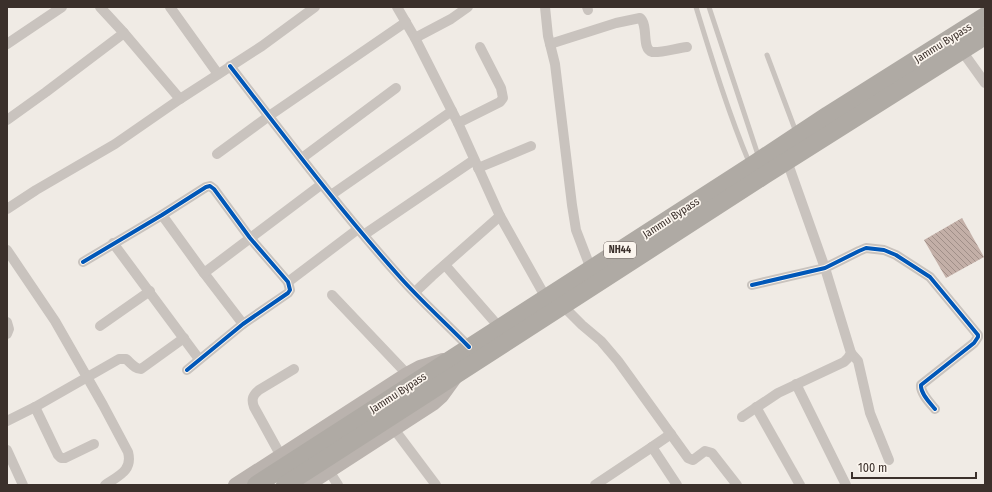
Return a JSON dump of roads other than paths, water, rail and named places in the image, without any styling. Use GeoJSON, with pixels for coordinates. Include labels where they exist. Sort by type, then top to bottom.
{"type":"FeatureCollection","features":[{"type":"Feature","properties":{"kind":"highway","name":"Jammu Bypass"},"geometry":{"type":"LineString","coordinates":[[256,485],[456,365],[563,306],[758,170],[797,135],[985,16]]}},
{"type":"Feature","properties":{"kind":"highway","name":"Jammu Bypass"},"geometry":{"type":"LineString","coordinates":[[286,485],[456,365],[469,347],[591,269],[758,170],[787,161],[985,36]]}},
{"type":"Feature","properties":{"kind":"street"},"geometry":{"type":"LineString","coordinates":[[7,44],[62,7]]}},
{"type":"Feature","properties":{"kind":"street"},"geometry":{"type":"LineString","coordinates":[[100,7],[180,99]]}},
{"type":"Feature","properties":{"kind":"street"},"geometry":{"type":"LineString","coordinates":[[170,7],[218,74]]}},
{"type":"Feature","properties":{"kind":"street"},"geometry":{"type":"LineString","coordinates":[[7,209],[36,190],[115,144],[180,99],[262,46],[315,7]]}},
{"type":"Feature","properties":{"kind":"street"},"geometry":{"type":"LineString","coordinates":[[397,7],[415,38],[458,123],[500,216],[546,298]]}},
{"type":"Feature","properties":{"kind":"street"},"geometry":{"type":"LineString","coordinates":[[415,38],[468,7]]}},
{"type":"Feature","properties":{"kind":"street"},"geometry":{"type":"LineString","coordinates":[[546,7],[546,24],[555,64],[567,169],[576,230],[591,269]]}},
{"type":"Feature","properties":{"kind":"street"},"geometry":{"type":"LineString","coordinates":[[550,44],[616,23],[640,18],[643,20],[646,45],[649,50],[653,52],[686,47]]}},
{"type":"Feature","properties":{"kind":"street"},"geometry":{"type":"LineString","coordinates":[[217,154],[269,116],[406,22]]}},
{"type":"Feature","properties":{"kind":"street"},"geometry":{"type":"LineString","coordinates":[[7,120],[124,33]]}},
{"type":"Feature","properties":{"kind":"street"},"geometry":{"type":"LineString","coordinates":[[458,123],[500,102],[504,98],[501,88],[480,47]]}},
{"type":"Feature","properties":{"kind":"street"},"geometry":{"type":"LineString","coordinates":[[962,51],[985,83]]}},
{"type":"Feature","properties":{"kind":"street"},"geometry":{"type":"LineString","coordinates":[[230,66],[361,232],[415,292],[469,347]]}},
{"type":"Feature","properties":{"kind":"street"},"geometry":{"type":"LineString","coordinates":[[302,158],[396,88]]}},
{"type":"Feature","properties":{"kind":"street"},"geometry":{"type":"LineString","coordinates":[[331,195],[452,111]]}},
{"type":"Feature","properties":{"kind":"street"},"geometry":{"type":"LineString","coordinates":[[288,282],[361,232],[476,164],[531,146]]}},
{"type":"Feature","properties":{"kind":"street"},"geometry":{"type":"LineString","coordinates":[[787,161],[825,268],[851,353],[858,361],[870,413],[889,460]]}},
{"type":"Feature","properties":{"kind":"street"},"geometry":{"type":"LineString","coordinates":[[204,273],[322,184]]}},
{"type":"Feature","properties":{"kind":"street"},"geometry":{"type":"LineString","coordinates":[[83,262],[113,243],[162,216],[206,187],[210,186],[214,189],[250,238],[288,282],[290,290],[243,324],[187,370]]}},
{"type":"Feature","properties":{"kind":"street"},"geometry":{"type":"LineString","coordinates":[[162,216],[243,324]]}},
{"type":"Feature","properties":{"kind":"street"},"geometry":{"type":"LineString","coordinates":[[415,292],[500,216]]}},
{"type":"Feature","properties":{"kind":"street"},"geometry":{"type":"LineString","coordinates":[[113,243],[199,359]]}},
{"type":"Feature","properties":{"kind":"street"},"geometry":{"type":"LineString","coordinates":[[752,285],[825,268],[866,248],[884,250],[896,255],[930,277],[978,335],[978,339],[974,343],[922,385],[922,392],[935,409]]}},
{"type":"Feature","properties":{"kind":"street"},"geometry":{"type":"LineString","coordinates":[[7,250],[55,321],[88,376],[118,432],[130,459],[130,465],[126,470],[105,485]]}},
{"type":"Feature","properties":{"kind":"street"},"geometry":{"type":"LineString","coordinates":[[444,265],[500,328]]}},
{"type":"Feature","properties":{"kind":"street"},"geometry":{"type":"LineString","coordinates":[[100,326],[150,291]]}},
{"type":"Feature","properties":{"kind":"street"},"geometry":{"type":"LineString","coordinates":[[332,295],[407,374]]}},
{"type":"Feature","properties":{"kind":"street"},"geometry":{"type":"LineString","coordinates":[[563,306],[610,351],[690,459],[695,459],[705,451],[712,453],[737,485]]}},
{"type":"Feature","properties":{"kind":"street"},"geometry":{"type":"LineString","coordinates":[[7,322],[9,328],[7,334]]}},
{"type":"Feature","properties":{"kind":"street"},"geometry":{"type":"LineString","coordinates":[[7,421],[35,407],[121,358],[126,359],[138,369],[142,369],[184,338]]}},
{"type":"Feature","properties":{"kind":"street"},"geometry":{"type":"LineString","coordinates":[[742,417],[756,407],[796,384],[844,362],[851,353]]}},
{"type":"Feature","properties":{"kind":"street"},"geometry":{"type":"LineString","coordinates":[[235,485],[407,374],[436,361],[456,365],[442,396],[433,404],[308,485]]}},
{"type":"Feature","properties":{"kind":"street"},"geometry":{"type":"LineString","coordinates":[[281,456],[252,402],[255,394],[259,390],[294,370]]}},
{"type":"Feature","properties":{"kind":"street"},"geometry":{"type":"LineString","coordinates":[[796,384],[846,485]]}},
{"type":"Feature","properties":{"kind":"street"},"geometry":{"type":"LineString","coordinates":[[35,407],[58,455],[61,458],[65,458],[94,444]]}},
{"type":"Feature","properties":{"kind":"street"},"geometry":{"type":"LineString","coordinates":[[756,407],[800,485]]}},
{"type":"Feature","properties":{"kind":"street"},"geometry":{"type":"LineString","coordinates":[[394,429],[436,485]]}},
{"type":"Feature","properties":{"kind":"street"},"geometry":{"type":"LineString","coordinates":[[597,484],[671,434]]}},
{"type":"Feature","properties":{"kind":"street"},"geometry":{"type":"LineString","coordinates":[[652,447],[677,485]]}},
{"type":"Feature","properties":{"kind":"street"},"geometry":{"type":"LineString","coordinates":[[7,450],[23,485]]}},
{"type":"Feature","properties":{"kind":"street"},"geometry":{"type":"LineString","coordinates":[[330,471],[338,485]]}},
{"type":"Feature","properties":{"kind":"lane"},"geometry":{"type":"LineString","coordinates":[[696,7],[736,130],[758,170]]}},
{"type":"Feature","properties":{"kind":"lane"},"geometry":{"type":"LineString","coordinates":[[709,7],[758,170]]}},
{"type":"Feature","properties":{"kind":"lane"},"geometry":{"type":"LineString","coordinates":[[767,55],[797,135]]}}]}
